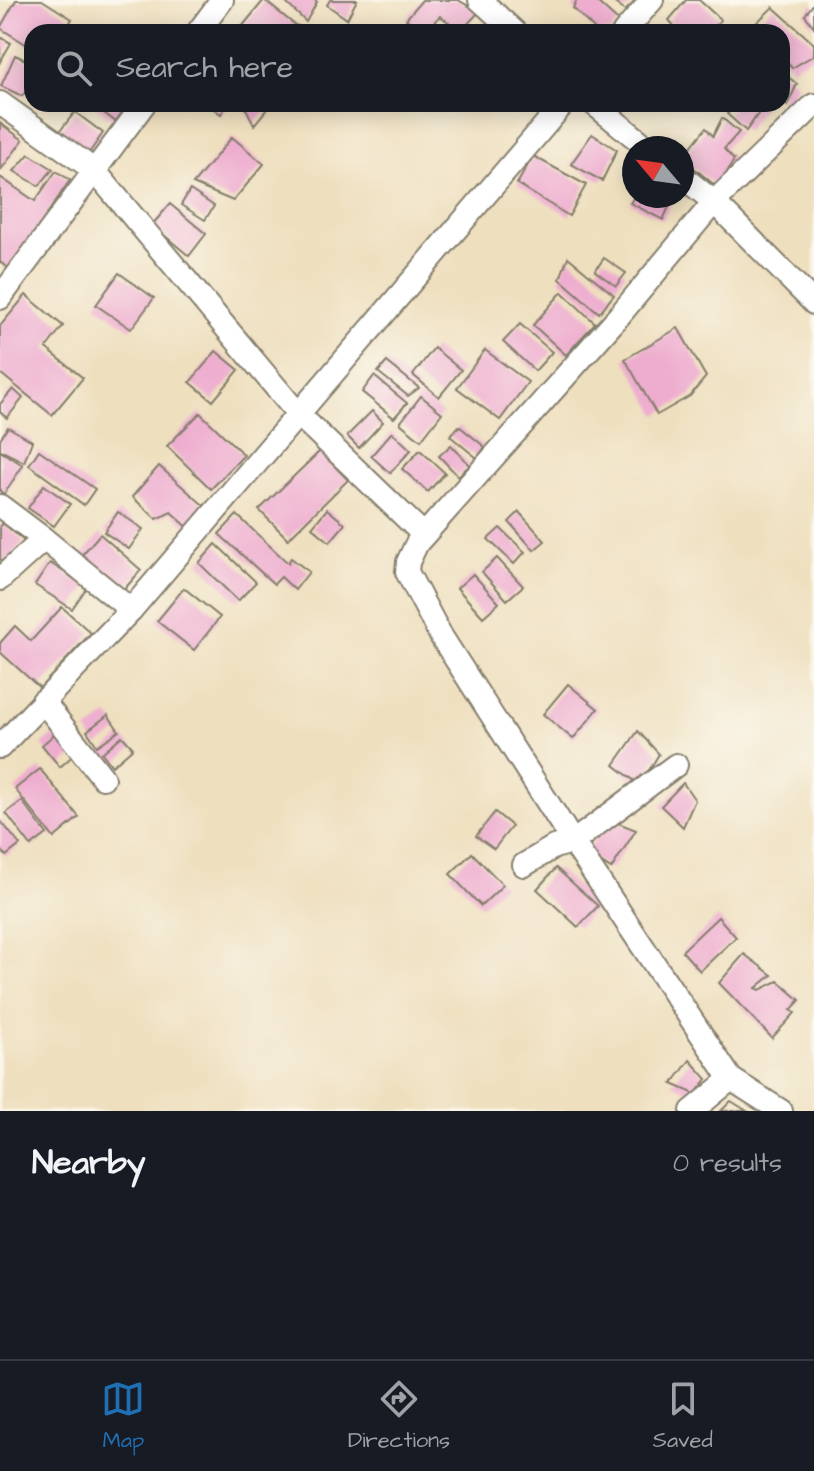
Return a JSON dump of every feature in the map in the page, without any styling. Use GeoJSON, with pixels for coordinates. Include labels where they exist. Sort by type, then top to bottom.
{"type":"FeatureCollection","features":[{"type":"Feature","properties":{"kind":"street"},"geometry":{"type":"LineString","coordinates":[[204,24],[222,0]]}},
{"type":"Feature","properties":{"kind":"street"},"geometry":{"type":"LineString","coordinates":[[480,0],[506,24]]}},
{"type":"Feature","properties":{"kind":"street"},"geometry":{"type":"LineString","coordinates":[[631,24],[652,0]]}},
{"type":"Feature","properties":{"kind":"street"},"geometry":{"type":"LineString","coordinates":[[0,103],[94,170],[299,415],[424,535]]}},
{"type":"Feature","properties":{"kind":"street"},"geometry":{"type":"LineString","coordinates":[[781,1111],[731,1079],[441,636],[407,572],[408,562],[424,535],[618,317],[714,202],[814,105]]}},
{"type":"Feature","properties":{"kind":"street"},"geometry":{"type":"LineString","coordinates":[[0,298],[138,112]]}},
{"type":"Feature","properties":{"kind":"street"},"geometry":{"type":"LineString","coordinates":[[0,747],[131,610],[556,112]]}},
{"type":"Feature","properties":{"kind":"street"},"geometry":{"type":"LineString","coordinates":[[604,112],[633,136]]}},
{"type":"Feature","properties":{"kind":"street"},"geometry":{"type":"LineString","coordinates":[[694,186],[814,303]]}},
{"type":"Feature","properties":{"kind":"street"},"geometry":{"type":"LineString","coordinates":[[0,506],[131,610]]}},
{"type":"Feature","properties":{"kind":"street"},"geometry":{"type":"LineString","coordinates":[[0,579],[44,539]]}},
{"type":"Feature","properties":{"kind":"street"},"geometry":{"type":"LineString","coordinates":[[43,701],[103,778]]}},
{"type":"Feature","properties":{"kind":"street"},"geometry":{"type":"LineString","coordinates":[[524,865],[554,847],[573,842],[676,765]]}},
{"type":"Feature","properties":{"kind":"street"},"geometry":{"type":"LineString","coordinates":[[692,1111],[731,1079]]}},
{"type":"Feature","properties":{"kind":"building"},"geometry":{"type":"Polygon","coordinates":[[[16,0],[42,0],[72,19],[69,24],[24,24],[24,43],[0,28],[16,0]]]}},
{"type":"Feature","properties":{"kind":"building"},"geometry":{"type":"Polygon","coordinates":[[[264,0],[294,24],[244,24],[264,0]]]}},
{"type":"Feature","properties":{"kind":"building"},"geometry":{"type":"Polygon","coordinates":[[[283,0],[315,0],[317,2],[306,22],[283,0]]]}},
{"type":"Feature","properties":{"kind":"building"},"geometry":{"type":"Polygon","coordinates":[[[330,0],[357,0],[347,19],[327,5],[330,0]]]}},
{"type":"Feature","properties":{"kind":"building"},"geometry":{"type":"Polygon","coordinates":[[[422,0],[458,0],[479,12],[468,24],[451,24],[440,16],[432,24],[414,24],[406,19],[422,0]]]}},
{"type":"Feature","properties":{"kind":"building"},"geometry":{"type":"Polygon","coordinates":[[[577,0],[595,0],[618,21],[616,24],[589,24],[573,8],[577,0]]]}},
{"type":"Feature","properties":{"kind":"building"},"geometry":{"type":"Polygon","coordinates":[[[611,0],[637,0],[625,11],[611,0]]]}},
{"type":"Feature","properties":{"kind":"building"},"geometry":{"type":"Polygon","coordinates":[[[686,0],[699,0],[721,20],[717,24],[672,24],[669,20],[686,0]]]}},
{"type":"Feature","properties":{"kind":"building"},"geometry":{"type":"Polygon","coordinates":[[[814,3],[814,27],[805,15],[814,3]]]}},
{"type":"Feature","properties":{"kind":"building"},"geometry":{"type":"Polygon","coordinates":[[[773,7],[814,44],[814,55],[792,68],[790,24],[755,24],[773,7]]]}},
{"type":"Feature","properties":{"kind":"building"},"geometry":{"type":"Polygon","coordinates":[[[0,37],[11,43],[0,62],[0,37]]]}},
{"type":"Feature","properties":{"kind":"building"},"geometry":{"type":"Polygon","coordinates":[[[15,55],[24,59],[24,94],[22,96],[1,86],[15,55]]]}},
{"type":"Feature","properties":{"kind":"building"},"geometry":{"type":"Polygon","coordinates":[[[790,78],[797,84],[790,99],[790,78]]]}},
{"type":"Feature","properties":{"kind":"building"},"geometry":{"type":"Polygon","coordinates":[[[75,112],[103,133],[89,153],[60,131],[75,112]]]}},
{"type":"Feature","properties":{"kind":"building"},"geometry":{"type":"Polygon","coordinates":[[[103,112],[130,112],[120,125],[103,112]]]}},
{"type":"Feature","properties":{"kind":"building"},"geometry":{"type":"Polygon","coordinates":[[[248,112],[265,112],[254,125],[248,112]]]}},
{"type":"Feature","properties":{"kind":"building"},"geometry":{"type":"Polygon","coordinates":[[[729,112],[759,112],[746,131],[727,114],[729,112]]]}},
{"type":"Feature","properties":{"kind":"building"},"geometry":{"type":"Polygon","coordinates":[[[722,118],[739,132],[724,149],[734,160],[718,188],[694,168],[694,143],[706,128],[713,136],[722,118]]]}},
{"type":"Feature","properties":{"kind":"building"},"geometry":{"type":"Polygon","coordinates":[[[0,123],[23,140],[0,171],[0,123]]]}},
{"type":"Feature","properties":{"kind":"building"},"geometry":{"type":"Polygon","coordinates":[[[592,134],[617,150],[602,181],[571,164],[592,134]]]}},
{"type":"Feature","properties":{"kind":"building"},"geometry":{"type":"Polygon","coordinates":[[[232,137],[264,164],[233,201],[193,184],[232,137]]]}},
{"type":"Feature","properties":{"kind":"building"},"geometry":{"type":"Polygon","coordinates":[[[29,154],[53,169],[39,186],[14,171],[29,154]]]}},
{"type":"Feature","properties":{"kind":"building"},"geometry":{"type":"Polygon","coordinates":[[[533,156],[586,185],[569,216],[517,184],[533,156]]]}},
{"type":"Feature","properties":{"kind":"building"},"geometry":{"type":"Polygon","coordinates":[[[56,171],[70,180],[10,269],[0,262],[0,177],[35,201],[56,171]]]}},
{"type":"Feature","properties":{"kind":"building"},"geometry":{"type":"Polygon","coordinates":[[[190,190],[214,206],[205,220],[181,205],[190,190]]]}},
{"type":"Feature","properties":{"kind":"building"},"geometry":{"type":"Polygon","coordinates":[[[170,204],[206,234],[189,256],[152,225],[170,204]]]}},
{"type":"Feature","properties":{"kind":"building"},"geometry":{"type":"Polygon","coordinates":[[[640,208],[668,208],[663,220],[640,208]]]}},
{"type":"Feature","properties":{"kind":"building"},"geometry":{"type":"Polygon","coordinates":[[[568,257],[614,295],[599,313],[560,279],[568,257]]]}},
{"type":"Feature","properties":{"kind":"building"},"geometry":{"type":"Polygon","coordinates":[[[604,258],[626,273],[616,286],[595,271],[604,258]]]}},
{"type":"Feature","properties":{"kind":"building"},"geometry":{"type":"Polygon","coordinates":[[[119,273],[154,298],[131,329],[96,305],[119,273]]]}},
{"type":"Feature","properties":{"kind":"building"},"geometry":{"type":"Polygon","coordinates":[[[562,292],[595,323],[566,355],[533,325],[562,292]]]}},
{"type":"Feature","properties":{"kind":"building"},"geometry":{"type":"Polygon","coordinates":[[[26,295],[63,326],[46,348],[83,378],[52,415],[0,373],[0,326],[26,295]]]}},
{"type":"Feature","properties":{"kind":"building"},"geometry":{"type":"Polygon","coordinates":[[[520,324],[552,352],[535,371],[503,342],[520,324]]]}},
{"type":"Feature","properties":{"kind":"building"},"geometry":{"type":"Polygon","coordinates":[[[678,328],[706,377],[690,396],[657,415],[625,359],[678,328]]]}},
{"type":"Feature","properties":{"kind":"building"},"geometry":{"type":"Polygon","coordinates":[[[434,348],[461,370],[439,397],[413,375],[434,348]]]}},
{"type":"Feature","properties":{"kind":"building"},"geometry":{"type":"Polygon","coordinates":[[[485,350],[528,382],[500,420],[457,388],[485,350]]]}},
{"type":"Feature","properties":{"kind":"building"},"geometry":{"type":"Polygon","coordinates":[[[216,351],[239,370],[213,401],[190,382],[216,351]]]}},
{"type":"Feature","properties":{"kind":"building"},"geometry":{"type":"Polygon","coordinates":[[[387,362],[419,388],[408,396],[378,372],[387,362]]]}},
{"type":"Feature","properties":{"kind":"building"},"geometry":{"type":"Polygon","coordinates":[[[374,376],[407,403],[394,418],[362,392],[374,376]]]}},
{"type":"Feature","properties":{"kind":"building"},"geometry":{"type":"Polygon","coordinates":[[[13,389],[23,398],[7,418],[0,412],[0,404],[13,389]]]}},
{"type":"Feature","properties":{"kind":"building"},"geometry":{"type":"Polygon","coordinates":[[[421,396],[442,413],[421,440],[400,423],[421,396]]]}},
{"type":"Feature","properties":{"kind":"building"},"geometry":{"type":"Polygon","coordinates":[[[372,411],[383,422],[359,448],[347,436],[372,411]]]}},
{"type":"Feature","properties":{"kind":"building"},"geometry":{"type":"Polygon","coordinates":[[[200,413],[244,455],[211,489],[167,446],[200,413]]]}},
{"type":"Feature","properties":{"kind":"building"},"geometry":{"type":"Polygon","coordinates":[[[459,426],[485,447],[477,458],[450,436],[459,426]]]}},
{"type":"Feature","properties":{"kind":"building"},"geometry":{"type":"Polygon","coordinates":[[[8,427],[32,441],[24,462],[0,450],[0,439],[8,427]]]}},
{"type":"Feature","properties":{"kind":"building"},"geometry":{"type":"Polygon","coordinates":[[[392,432],[411,450],[390,473],[371,456],[392,432]]]}},
{"type":"Feature","properties":{"kind":"building"},"geometry":{"type":"Polygon","coordinates":[[[451,445],[470,465],[458,476],[439,456],[451,445]]]}},
{"type":"Feature","properties":{"kind":"building"},"geometry":{"type":"Polygon","coordinates":[[[39,450],[95,489],[84,505],[29,465],[39,450]]]}},
{"type":"Feature","properties":{"kind":"building"},"geometry":{"type":"Polygon","coordinates":[[[420,450],[445,473],[428,492],[402,469],[420,450]]]}},
{"type":"Feature","properties":{"kind":"building"},"geometry":{"type":"Polygon","coordinates":[[[0,451],[23,465],[4,494],[0,491],[0,451]]]}},
{"type":"Feature","properties":{"kind":"building"},"geometry":{"type":"Polygon","coordinates":[[[320,451],[348,480],[288,539],[259,510],[320,451]]]}},
{"type":"Feature","properties":{"kind":"building"},"geometry":{"type":"Polygon","coordinates":[[[159,466],[210,511],[192,531],[171,512],[157,519],[132,497],[159,466]]]}},
{"type":"Feature","properties":{"kind":"building"},"geometry":{"type":"Polygon","coordinates":[[[44,485],[70,504],[54,526],[28,508],[44,485]]]}},
{"type":"Feature","properties":{"kind":"building"},"geometry":{"type":"Polygon","coordinates":[[[327,509],[345,524],[330,542],[312,527],[327,509]]]}},
{"type":"Feature","properties":{"kind":"building"},"geometry":{"type":"Polygon","coordinates":[[[118,512],[143,529],[129,549],[104,532],[118,512]]]}},
{"type":"Feature","properties":{"kind":"building"},"geometry":{"type":"Polygon","coordinates":[[[519,512],[545,541],[534,550],[509,522],[519,512]]]}},
{"type":"Feature","properties":{"kind":"building"},"geometry":{"type":"Polygon","coordinates":[[[237,515],[288,563],[291,558],[309,572],[295,590],[281,577],[274,584],[219,534],[237,515]]]}},
{"type":"Feature","properties":{"kind":"building"},"geometry":{"type":"Polygon","coordinates":[[[3,523],[24,541],[5,563],[0,559],[0,526],[3,523]]]}},
{"type":"Feature","properties":{"kind":"building"},"geometry":{"type":"Polygon","coordinates":[[[500,528],[525,552],[514,564],[488,539],[500,528]]]}},
{"type":"Feature","properties":{"kind":"building"},"geometry":{"type":"Polygon","coordinates":[[[100,534],[141,570],[121,593],[80,557],[100,534]]]}},
{"type":"Feature","properties":{"kind":"building"},"geometry":{"type":"Polygon","coordinates":[[[216,544],[256,582],[238,601],[199,563],[216,544]]]}},
{"type":"Feature","properties":{"kind":"building"},"geometry":{"type":"Polygon","coordinates":[[[497,558],[523,586],[507,600],[482,572],[497,558]]]}},
{"type":"Feature","properties":{"kind":"building"},"geometry":{"type":"Polygon","coordinates":[[[50,563],[87,587],[72,609],[35,585],[50,563]]]}},
{"type":"Feature","properties":{"kind":"building"},"geometry":{"type":"Polygon","coordinates":[[[473,574],[499,603],[483,617],[457,588],[473,574]]]}},
{"type":"Feature","properties":{"kind":"building"},"geometry":{"type":"Polygon","coordinates":[[[184,588],[220,617],[194,650],[157,621],[184,588]]]}},
{"type":"Feature","properties":{"kind":"building"},"geometry":{"type":"Polygon","coordinates":[[[62,607],[91,633],[40,688],[0,652],[0,643],[15,626],[31,641],[62,607]]]}},
{"type":"Feature","properties":{"kind":"building"},"geometry":{"type":"Polygon","coordinates":[[[568,684],[598,709],[573,739],[543,714],[568,684]]]}},
{"type":"Feature","properties":{"kind":"building"},"geometry":{"type":"Polygon","coordinates":[[[108,715],[119,731],[97,746],[87,731],[108,715]]]}},
{"type":"Feature","properties":{"kind":"building"},"geometry":{"type":"Polygon","coordinates":[[[58,731],[77,752],[60,767],[42,745],[58,731]]]}},
{"type":"Feature","properties":{"kind":"building"},"geometry":{"type":"Polygon","coordinates":[[[638,731],[659,754],[640,785],[614,765],[638,731]]]}},
{"type":"Feature","properties":{"kind":"building"},"geometry":{"type":"Polygon","coordinates":[[[122,736],[133,748],[112,766],[102,753],[122,736]]]}},
{"type":"Feature","properties":{"kind":"building"},"geometry":{"type":"Polygon","coordinates":[[[40,769],[79,817],[54,838],[15,789],[40,769]]]}},
{"type":"Feature","properties":{"kind":"building"},"geometry":{"type":"Polygon","coordinates":[[[683,783],[695,800],[683,827],[661,806],[683,783]]]}},
{"type":"Feature","properties":{"kind":"building"},"geometry":{"type":"Polygon","coordinates":[[[22,801],[47,834],[31,846],[6,813],[22,801]]]}},
{"type":"Feature","properties":{"kind":"building"},"geometry":{"type":"Polygon","coordinates":[[[495,812],[512,826],[494,849],[476,836],[495,812]]]}},
{"type":"Feature","properties":{"kind":"building"},"geometry":{"type":"Polygon","coordinates":[[[608,819],[636,830],[611,869],[586,853],[608,819]]]}},
{"type":"Feature","properties":{"kind":"building"},"geometry":{"type":"Polygon","coordinates":[[[0,820],[20,845],[6,856],[0,848],[0,820]]]}},
{"type":"Feature","properties":{"kind":"building"},"geometry":{"type":"Polygon","coordinates":[[[472,853],[503,885],[481,906],[450,874],[472,853]]]}},
{"type":"Feature","properties":{"kind":"building"},"geometry":{"type":"Polygon","coordinates":[[[556,868],[598,906],[578,927],[537,889],[556,868]]]}},
{"type":"Feature","properties":{"kind":"building"},"geometry":{"type":"Polygon","coordinates":[[[718,917],[736,937],[700,971],[682,951],[718,917]]]}},
{"type":"Feature","properties":{"kind":"building"},"geometry":{"type":"Polygon","coordinates":[[[744,954],[772,975],[756,988],[760,990],[778,981],[800,1000],[791,1010],[795,1013],[772,1038],[719,983],[744,954]]]}},
{"type":"Feature","properties":{"kind":"building"},"geometry":{"type":"Polygon","coordinates":[[[690,1060],[707,1079],[695,1094],[672,1084],[690,1060]]]}},
{"type":"Feature","properties":{"kind":"building"},"geometry":{"type":"Polygon","coordinates":[[[731,1101],[747,1111],[721,1111],[731,1101]]]}}]}
